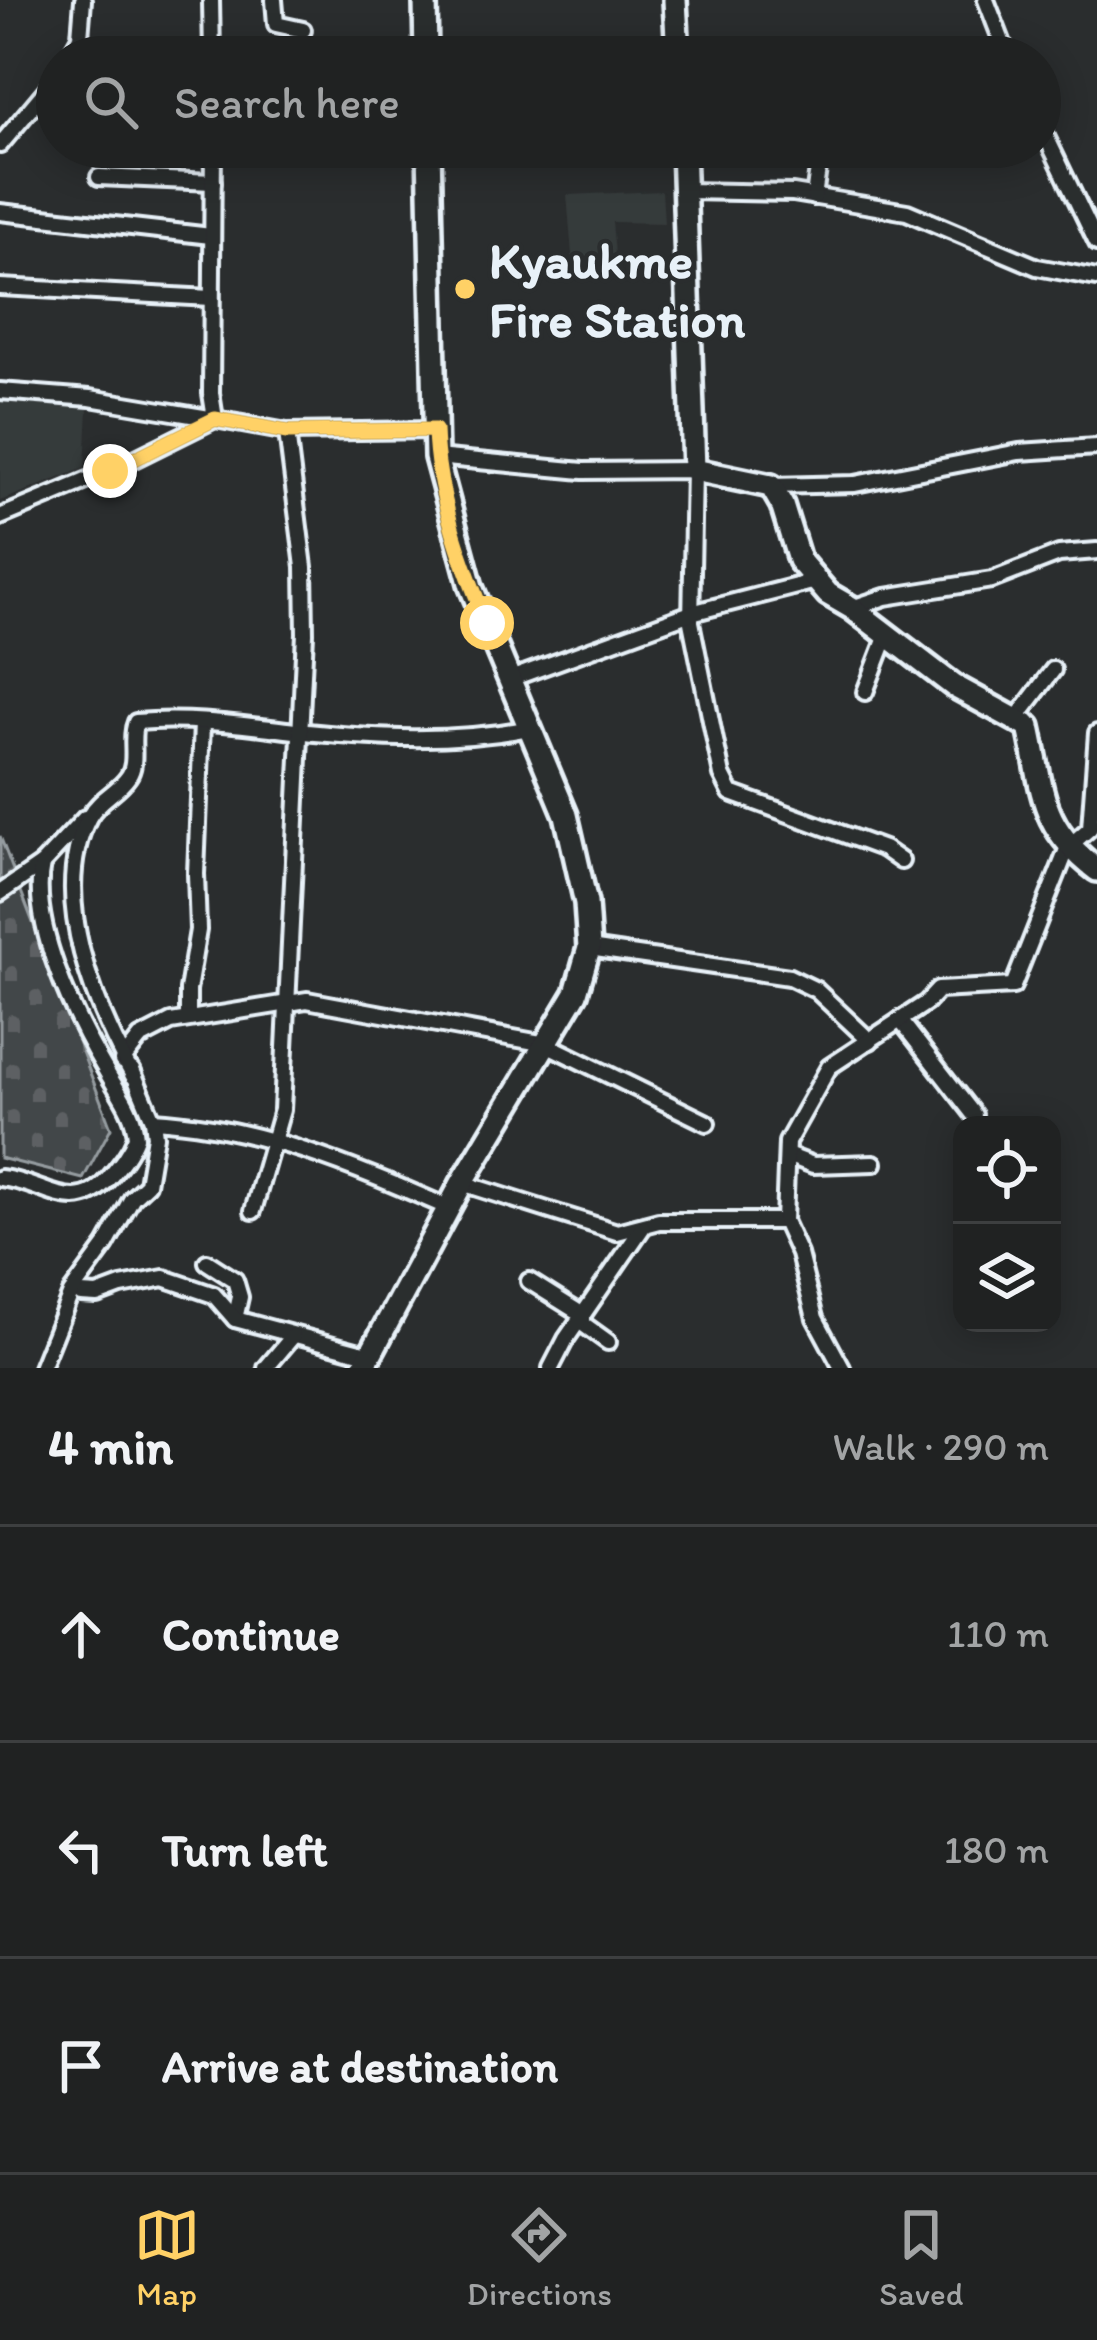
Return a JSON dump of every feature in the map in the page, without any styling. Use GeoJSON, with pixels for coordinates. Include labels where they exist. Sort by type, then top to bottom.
{"type":"FeatureCollection","features":[{"type":"Feature","properties":{"kind":"street"},"geometry":{"type":"LineString","coordinates":[[80,36],[82,0]]}},
{"type":"Feature","properties":{"kind":"street"},"geometry":{"type":"LineString","coordinates":[[211,0],[212,36]]}},
{"type":"Feature","properties":{"kind":"street"},"geometry":{"type":"LineString","coordinates":[[274,0],[276,24],[303,30]]}},
{"type":"Feature","properties":{"kind":"street"},"geometry":{"type":"LineString","coordinates":[[425,0],[426,36]]}},
{"type":"Feature","properties":{"kind":"street"},"geometry":{"type":"LineString","coordinates":[[675,0],[677,36]]}},
{"type":"Feature","properties":{"kind":"street"},"geometry":{"type":"LineString","coordinates":[[986,0],[1000,36]]}},
{"type":"Feature","properties":{"kind":"street"},"geometry":{"type":"LineString","coordinates":[[0,145],[36,102]]}},
{"type":"Feature","properties":{"kind":"street"},"geometry":{"type":"LineString","coordinates":[[213,168],[211,393],[215,419]]}},
{"type":"Feature","properties":{"kind":"street"},"geometry":{"type":"LineString","coordinates":[[81,1294],[97,1295],[164,1278],[214,1295],[235,1319],[367,1361],[462,1184],[576,993],[590,949],[577,853],[566,815],[471,586],[436,457],[429,168]]}},
{"type":"Feature","properties":{"kind":"street"},"geometry":{"type":"LineString","coordinates":[[684,168],[694,470],[691,613],[722,775],[731,793],[884,849],[901,861]]}},
{"type":"Feature","properties":{"kind":"street"},"geometry":{"type":"LineString","coordinates":[[814,197],[818,168]]}},
{"type":"Feature","properties":{"kind":"street"},"geometry":{"type":"LineString","coordinates":[[1061,168],[1097,243]]}},
{"type":"Feature","properties":{"kind":"street"},"geometry":{"type":"LineString","coordinates":[[99,177],[213,182]]}},
{"type":"Feature","properties":{"kind":"street"},"geometry":{"type":"LineString","coordinates":[[686,191],[814,197],[907,212],[1037,267],[1097,278]]}},
{"type":"Feature","properties":{"kind":"street"},"geometry":{"type":"LineString","coordinates":[[0,212],[212,236]]}},
{"type":"Feature","properties":{"kind":"street"},"geometry":{"type":"LineString","coordinates":[[0,287],[211,298]]}},
{"type":"Feature","properties":{"kind":"street"},"geometry":{"type":"LineString","coordinates":[[0,392],[89,398],[287,432],[435,430]]}},
{"type":"Feature","properties":{"kind":"street"},"geometry":{"type":"LineString","coordinates":[[0,518],[215,419]]}},
{"type":"Feature","properties":{"kind":"street"},"geometry":{"type":"LineString","coordinates":[[253,1211],[282,1110],[300,731],[304,567],[287,432]]}},
{"type":"Feature","properties":{"kind":"street"},"geometry":{"type":"LineString","coordinates":[[436,457],[583,471],[694,470],[771,486],[856,484],[1019,452],[1097,447]]}},
{"type":"Feature","properties":{"kind":"street"},"geometry":{"type":"LineString","coordinates":[[771,486],[800,560],[828,594],[954,686],[1029,727],[1049,819],[1068,848],[1097,870]]}},
{"type":"Feature","properties":{"kind":"street"},"geometry":{"type":"LineString","coordinates":[[852,608],[885,596],[992,580],[1058,554],[1097,551]]}},
{"type":"Feature","properties":{"kind":"street"},"geometry":{"type":"LineString","coordinates":[[510,680],[691,613],[816,581]]}},
{"type":"Feature","properties":{"kind":"street"},"geometry":{"type":"LineString","coordinates":[[865,692],[887,635]]}},
{"type":"Feature","properties":{"kind":"street"},"geometry":{"type":"LineString","coordinates":[[1015,719],[1053,670]]}},
{"type":"Feature","properties":{"kind":"street"},"geometry":{"type":"LineString","coordinates":[[0,893],[42,865],[129,776],[136,722],[373,737],[480,736],[530,728]]}},
{"type":"Feature","properties":{"kind":"street"},"geometry":{"type":"LineString","coordinates":[[188,1018],[198,930],[202,724]]}},
{"type":"Feature","properties":{"kind":"street"},"geometry":{"type":"LineString","coordinates":[[842,1368],[815,1318],[799,1254],[784,1221],[787,1142],[829,1067],[938,990],[1013,986],[1068,848],[1090,828],[1097,734]]}},
{"type":"Feature","properties":{"kind":"street"},"geometry":{"type":"LineString","coordinates":[[41,1368],[71,1293],[147,1184],[155,1136],[153,1120],[98,1005],[80,945],[75,877],[91,813]]}},
{"type":"Feature","properties":{"kind":"street"},"geometry":{"type":"LineString","coordinates":[[0,1178],[21,1180],[72,1199],[87,1197],[124,1160],[136,1137],[126,1104],[102,1065],[60,973],[40,910],[42,865]]}},
{"type":"Feature","properties":{"kind":"street"},"geometry":{"type":"LineString","coordinates":[[590,949],[789,977],[816,990],[870,1041]]}},
{"type":"Feature","properties":{"kind":"street"},"geometry":{"type":"LineString","coordinates":[[122,1060],[143,1037],[188,1018],[308,1000],[545,1044],[707,1123]]}},
{"type":"Feature","properties":{"kind":"street"},"geometry":{"type":"LineString","coordinates":[[900,1020],[974,1114]]}},
{"type":"Feature","properties":{"kind":"street"},"geometry":{"type":"LineString","coordinates":[[133,1076],[143,1037]]}},
{"type":"Feature","properties":{"kind":"street"},"geometry":{"type":"LineString","coordinates":[[153,1120],[313,1151],[449,1208]]}},
{"type":"Feature","properties":{"kind":"street"},"geometry":{"type":"LineString","coordinates":[[787,1155],[813,1165],[874,1163]]}},
{"type":"Feature","properties":{"kind":"street"},"geometry":{"type":"LineString","coordinates":[[462,1184],[617,1232],[659,1221],[784,1221]]}},
{"type":"Feature","properties":{"kind":"street"},"geometry":{"type":"LineString","coordinates":[[550,1368],[643,1227]]}},
{"type":"Feature","properties":{"kind":"street"},"geometry":{"type":"LineString","coordinates":[[207,1262],[236,1280],[240,1297],[235,1319]]}},
{"type":"Feature","properties":{"kind":"street"},"geometry":{"type":"LineString","coordinates":[[529,1281],[583,1315]]}},
{"type":"Feature","properties":{"kind":"street"},"geometry":{"type":"LineString","coordinates":[[583,1315],[583,1324],[608,1342]]}},
{"type":"Feature","properties":{"kind":"street"},"geometry":{"type":"LineString","coordinates":[[266,1368],[293,1336]]}},
{"type":"Feature","properties":{"kind":"shaded area"},"geometry":{"type":"Polygon","coordinates":[[[662,191],[664,223],[612,222],[616,265],[573,267],[567,195],[662,191]]]}},
{"type":"Feature","properties":{"kind":"shaded area"},"geometry":{"type":"Polygon","coordinates":[[[0,401],[88,409],[85,468],[0,501],[0,401]]]}},
{"type":"Feature","properties":{"kind":"green space"},"geometry":{"type":"Polygon","coordinates":[[[0,836],[111,1128],[83,1179],[0,1158],[0,836]]]}},
{"type":"Feature","properties":{"kind":"place","name":"Kyaukme Fire Station"},"geometry":{"type":"Point","coordinates":[465,289]}},
{"type":"Feature","properties":{"kind":"route"},"geometry":{"type":"LineString","coordinates":[[110,471],[215,419],[287,432],[435,430],[445,494],[471,586],[487,623]]}}]}
